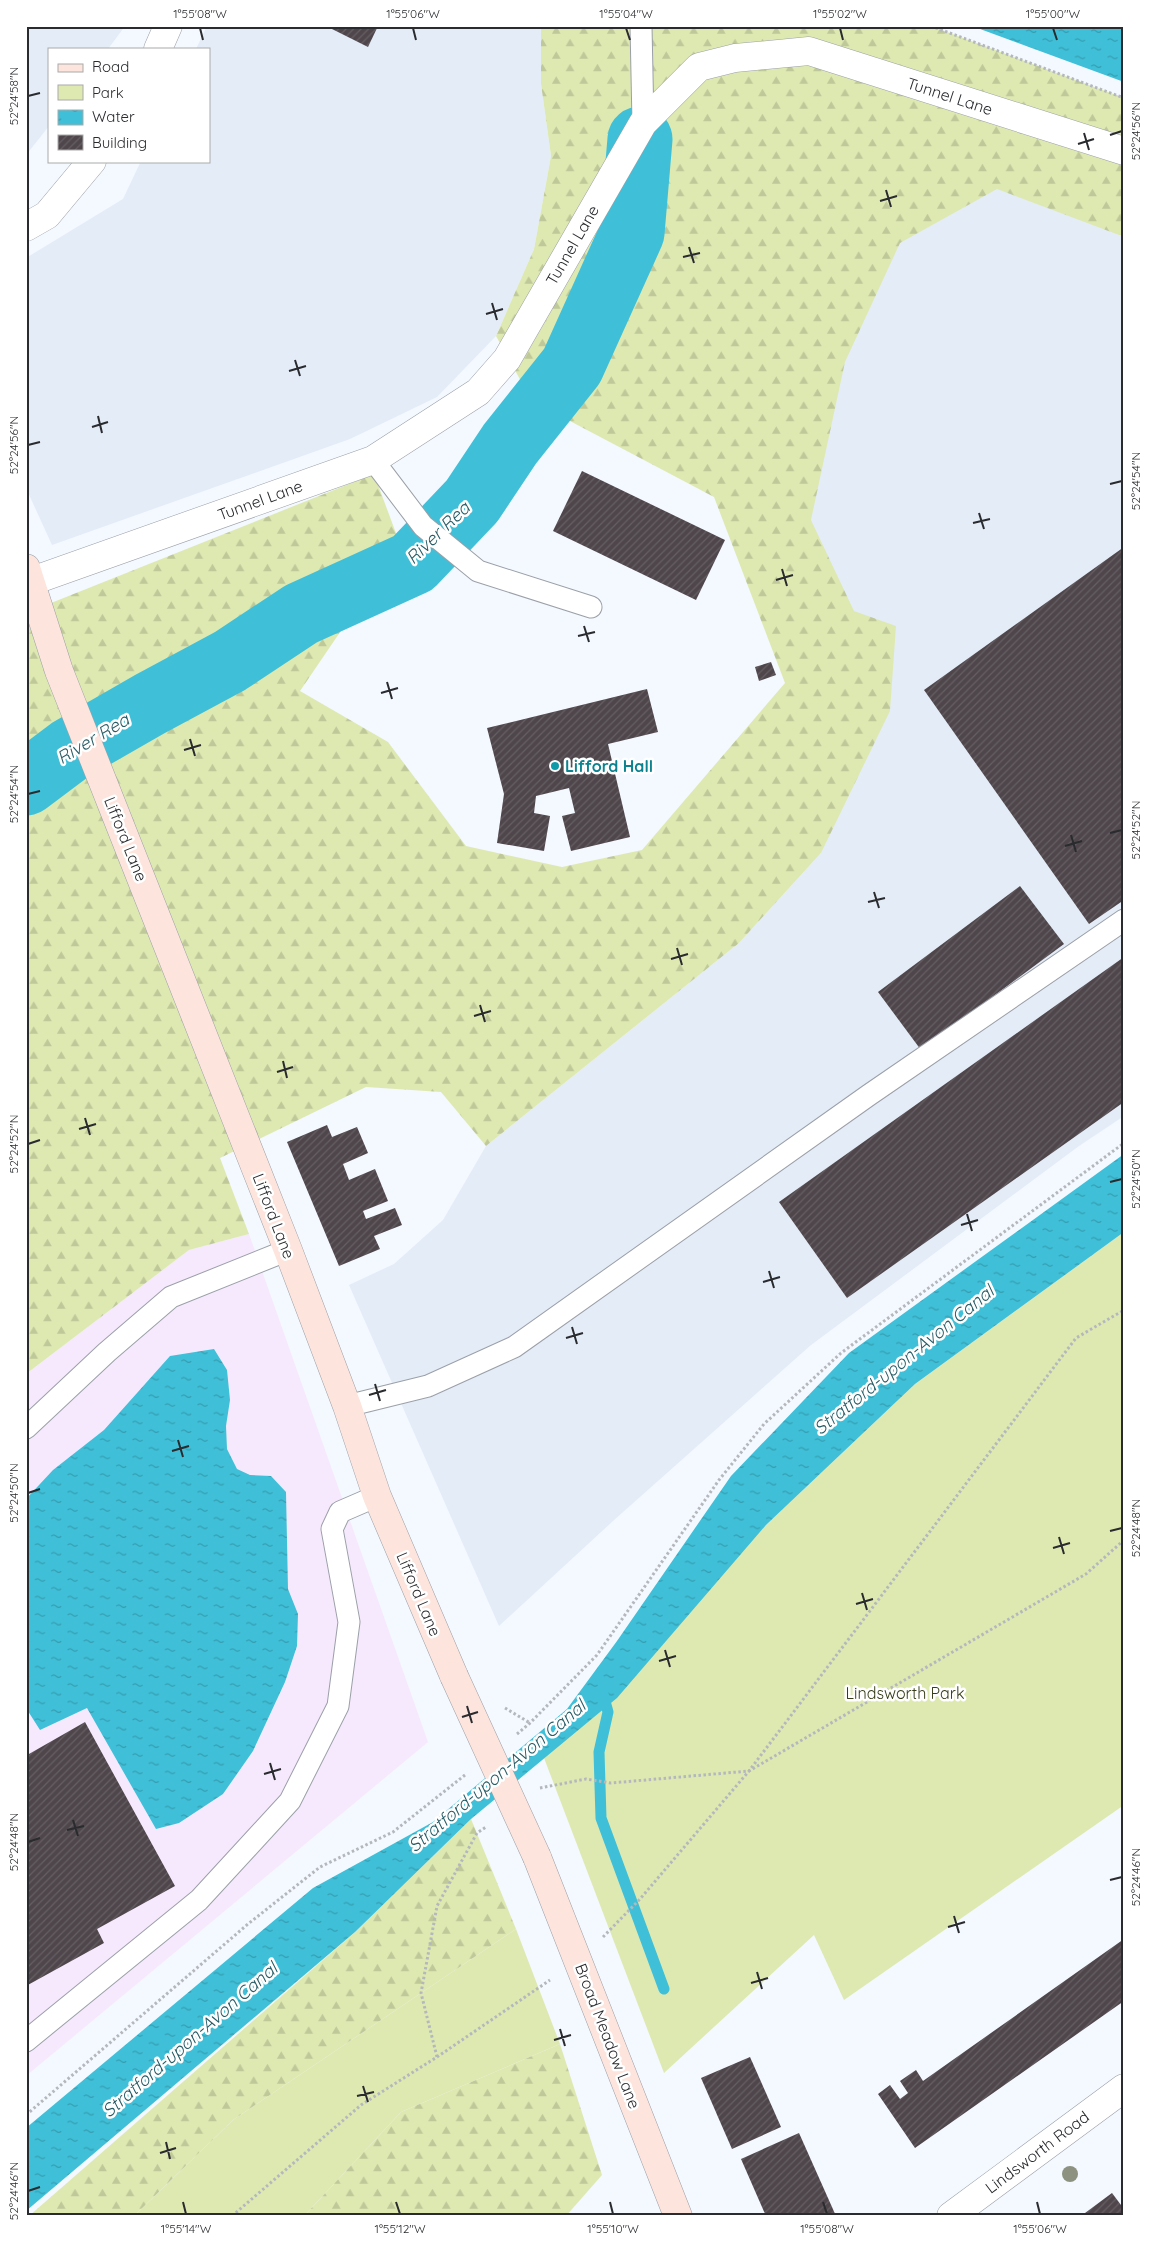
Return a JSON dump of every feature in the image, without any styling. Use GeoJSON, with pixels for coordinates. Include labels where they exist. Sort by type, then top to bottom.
{"type":"FeatureCollection","features":[{"type":"Feature","properties":{"kind":"street"},"geometry":{"type":"LineString","coordinates":[[158,48],[168,26]]}},
{"type":"Feature","properties":{"kind":"street","name":"Tunnel Lane"},"geometry":{"type":"LineString","coordinates":[[29,575],[373,460],[478,392],[506,359],[643,123],[699,67],[735,58],[809,51],[1124,151]]}},
{"type":"Feature","properties":{"kind":"street"},"geometry":{"type":"LineString","coordinates":[[26,227],[47,215],[91,162]]}},
{"type":"Feature","properties":{"kind":"street","name":"Lifford Lane"},"geometry":{"type":"LineString","coordinates":[[29,575],[59,670],[288,1250],[347,1406],[377,1496],[454,1676],[537,1857]]}},
{"type":"Feature","properties":{"kind":"street","name":"Broad Meadow Lane"},"geometry":{"type":"LineString","coordinates":[[537,1857],[678,2216]]}},
{"type":"Feature","properties":{"kind":"street","name":"Lindsworth Road"},"geometry":{"type":"LineString","coordinates":[[951,2216],[1120,2098]]}},
{"type":"Feature","properties":{"kind":"lane"},"geometry":{"type":"LineString","coordinates":[[641,26],[643,123]]}},
{"type":"Feature","properties":{"kind":"lane"},"geometry":{"type":"LineString","coordinates":[[373,460],[423,526],[478,571],[591,607]]}},
{"type":"Feature","properties":{"kind":"lane"},"geometry":{"type":"LineString","coordinates":[[347,1406],[428,1386],[514,1347],[869,1095],[1124,920]]}},
{"type":"Feature","properties":{"kind":"lane"},"geometry":{"type":"LineString","coordinates":[[26,1428],[107,1352],[171,1297],[288,1250]]}},
{"type":"Feature","properties":{"kind":"lane"},"geometry":{"type":"LineString","coordinates":[[26,2040],[199,1900],[290,1801],[338,1706],[349,1622],[332,1529],[340,1512],[377,1496]]}},
{"type":"Feature","properties":{"kind":"path"},"geometry":{"type":"LineString","coordinates":[[931,26],[1124,98]]}},
{"type":"Feature","properties":{"kind":"path"},"geometry":{"type":"LineString","coordinates":[[515,1736],[530,1724],[597,1655],[719,1480],[764,1424],[841,1353],[1124,1143]]}},
{"type":"Feature","properties":{"kind":"path"},"geometry":{"type":"LineString","coordinates":[[616,1924],[640,1899],[748,1771],[1076,1338],[1124,1310]]}},
{"type":"Feature","properties":{"kind":"path"},"geometry":{"type":"LineString","coordinates":[[544,1786],[586,1779],[611,1782],[748,1771],[1086,1574],[1124,1540]]}},
{"type":"Feature","properties":{"kind":"path"},"geometry":{"type":"LineString","coordinates":[[26,2115],[227,1942],[320,1867],[393,1832],[469,1772]]}},
{"type":"Feature","properties":{"kind":"path"},"geometry":{"type":"LineString","coordinates":[[437,2057],[421,1993],[424,1974],[437,1906],[477,1833]]}},
{"type":"Feature","properties":{"kind":"path"},"geometry":{"type":"LineString","coordinates":[[232,2216],[361,2105],[437,2057],[578,1960]]}},
{"type":"Feature","properties":{"kind":"shaded area"},"geometry":{"type":"Polygon","coordinates":[[[26,26],[125,26],[109,48],[48,48],[48,127],[26,155],[26,26]]]}},
{"type":"Feature","properties":{"kind":"shaded area"},"geometry":{"type":"Polygon","coordinates":[[[207,26],[541,26],[541,84],[551,156],[534,249],[496,336],[437,397],[350,439],[52,545],[26,488],[26,258],[123,199],[141,162],[210,162],[210,48],[196,48],[207,26]]]}},
{"type":"Feature","properties":{"kind":"shaded area"},"geometry":{"type":"Polygon","coordinates":[[[778,147],[1124,197],[1124,1116],[1079,1146],[811,1345],[613,1521],[499,1626],[349,1285],[394,1264],[443,1220],[486,1146],[739,943],[821,853],[786,683],[778,147]]]}},
{"type":"Feature","properties":{"kind":"shaded area"},"geometry":{"type":"Polygon","coordinates":[[[249,1234],[428,1742],[26,2076],[26,1374],[189,1250],[249,1234]]]}},
{"type":"Feature","properties":{"kind":"green space"},"geometry":{"type":"Polygon","coordinates":[[[541,26],[931,26],[1124,98],[1124,235],[1119,235],[997,189],[900,243],[845,362],[811,520],[854,611],[896,626],[890,711],[821,853],[739,943],[486,1146],[441,1092],[366,1087],[220,1158],[249,1234],[189,1250],[26,1374],[26,613],[374,474],[400,544],[300,691],[388,742],[466,846],[562,867],[642,850],[785,683],[714,497],[532,401],[496,336],[534,249],[551,156],[541,84],[541,26]]]}},
{"type":"Feature","properties":{"kind":"green space","name":"Lindsworth Park"},"geometry":{"type":"Polygon","coordinates":[[[1124,1232],[1124,1805],[844,2000],[814,1935],[664,2073],[544,1758],[766,1525],[915,1384],[1124,1232]]]}},
{"type":"Feature","properties":{"kind":"green space"},"geometry":{"type":"Polygon","coordinates":[[[471,1819],[516,1929],[233,2120],[134,2216],[29,2216],[355,1932],[471,1819]]]}},
{"type":"Feature","properties":{"kind":"green space"},"geometry":{"type":"Polygon","coordinates":[[[516,1929],[560,2044],[401,2112],[304,2216],[134,2216],[233,2120],[516,1929]]]}},
{"type":"Feature","properties":{"kind":"green space"},"geometry":{"type":"Polygon","coordinates":[[[560,2044],[602,2175],[566,2216],[304,2216],[401,2112],[560,2044]]]}},
{"type":"Feature","properties":{"kind":"water"},"geometry":{"type":"Polygon","coordinates":[[[972,26],[1124,26],[1124,82],[972,26]]]}},
{"type":"Feature","properties":{"kind":"water","name":"Stratford-upon-Avon Canal"},"geometry":{"type":"Polygon","coordinates":[[[1124,1154],[1124,1232],[915,1384],[766,1525],[617,1698],[471,1819],[355,1932],[26,2211],[26,2128],[313,1888],[433,1822],[567,1709],[617,1641],[731,1476],[849,1353],[1124,1154]]]}},
{"type":"Feature","properties":{"kind":"water"},"geometry":{"type":"Polygon","coordinates":[[[214,1349],[227,1370],[230,1400],[226,1426],[227,1449],[237,1469],[250,1475],[271,1476],[286,1492],[288,1589],[298,1614],[297,1646],[285,1682],[253,1751],[223,1794],[179,1823],[156,1829],[87,1708],[40,1730],[26,1708],[26,1499],[53,1470],[104,1430],[170,1356],[214,1349]]]}},
{"type":"Feature","properties":{"kind":"building"},"geometry":{"type":"Polygon","coordinates":[[[326,26],[378,26],[368,47],[326,26]]]}},
{"type":"Feature","properties":{"kind":"building"},"geometry":{"type":"Polygon","coordinates":[[[582,471],[725,540],[696,600],[553,531],[582,471]]]}},
{"type":"Feature","properties":{"kind":"building"},"geometry":{"type":"Polygon","coordinates":[[[1124,547],[1124,900],[1089,924],[924,690],[1124,547]]]}},
{"type":"Feature","properties":{"kind":"building"},"geometry":{"type":"Polygon","coordinates":[[[771,662],[776,675],[759,681],[755,667],[771,662]]]}},
{"type":"Feature","properties":{"kind":"building","name":"Lifford Hall"},"geometry":{"type":"Polygon","coordinates":[[[647,689],[658,732],[608,744],[630,837],[571,851],[562,816],[575,813],[569,788],[536,796],[534,813],[550,816],[544,851],[497,843],[504,794],[487,728],[647,689]]]}},
{"type":"Feature","properties":{"kind":"building"},"geometry":{"type":"Polygon","coordinates":[[[1020,886],[1064,944],[921,1050],[878,992],[1020,886]]]}},
{"type":"Feature","properties":{"kind":"building"},"geometry":{"type":"Polygon","coordinates":[[[1124,957],[1124,1102],[847,1298],[779,1202],[1124,957]]]}},
{"type":"Feature","properties":{"kind":"building"},"geometry":{"type":"Polygon","coordinates":[[[327,1125],[332,1137],[357,1127],[368,1153],[343,1164],[349,1180],[375,1169],[388,1201],[363,1211],[366,1219],[395,1208],[402,1225],[374,1236],[380,1249],[339,1266],[287,1142],[327,1125]]]}},
{"type":"Feature","properties":{"kind":"building"},"geometry":{"type":"Polygon","coordinates":[[[85,1722],[175,1886],[97,1929],[104,1943],[26,1986],[26,1749],[29,1754],[85,1722]]]}},
{"type":"Feature","properties":{"kind":"building"},"geometry":{"type":"Polygon","coordinates":[[[1124,1939],[1124,2001],[915,2148],[878,2094],[890,2085],[900,2099],[908,2093],[900,2081],[916,2070],[923,2081],[1124,1939]]]}},
{"type":"Feature","properties":{"kind":"building"},"geometry":{"type":"Polygon","coordinates":[[[750,2057],[781,2127],[732,2149],[701,2078],[750,2057]]]}},
{"type":"Feature","properties":{"kind":"building"},"geometry":{"type":"Polygon","coordinates":[[[799,2133],[836,2216],[766,2216],[741,2159],[799,2133]]]}},
{"type":"Feature","properties":{"kind":"building"},"geometry":{"type":"Polygon","coordinates":[[[1112,2193],[1124,2209],[1124,2216],[1081,2216],[1112,2193]]]}},
{"type":"Feature","properties":{"kind":"waterway","name":"River Rea"},"geometry":{"type":"LineString","coordinates":[[26,783],[70,750],[230,661],[301,614],[413,563],[472,501],[510,444],[572,366],[632,233],[640,139]]}},
{"type":"Feature","properties":{"kind":"waterway"},"geometry":{"type":"LineString","coordinates":[[603,1694],[608,1712],[599,1752],[601,1818],[664,1989]]}},
{"type":"Feature","properties":{"kind":"place","name":"Lifford Hall"},"geometry":{"type":"Point","coordinates":[555,766]}}]}
